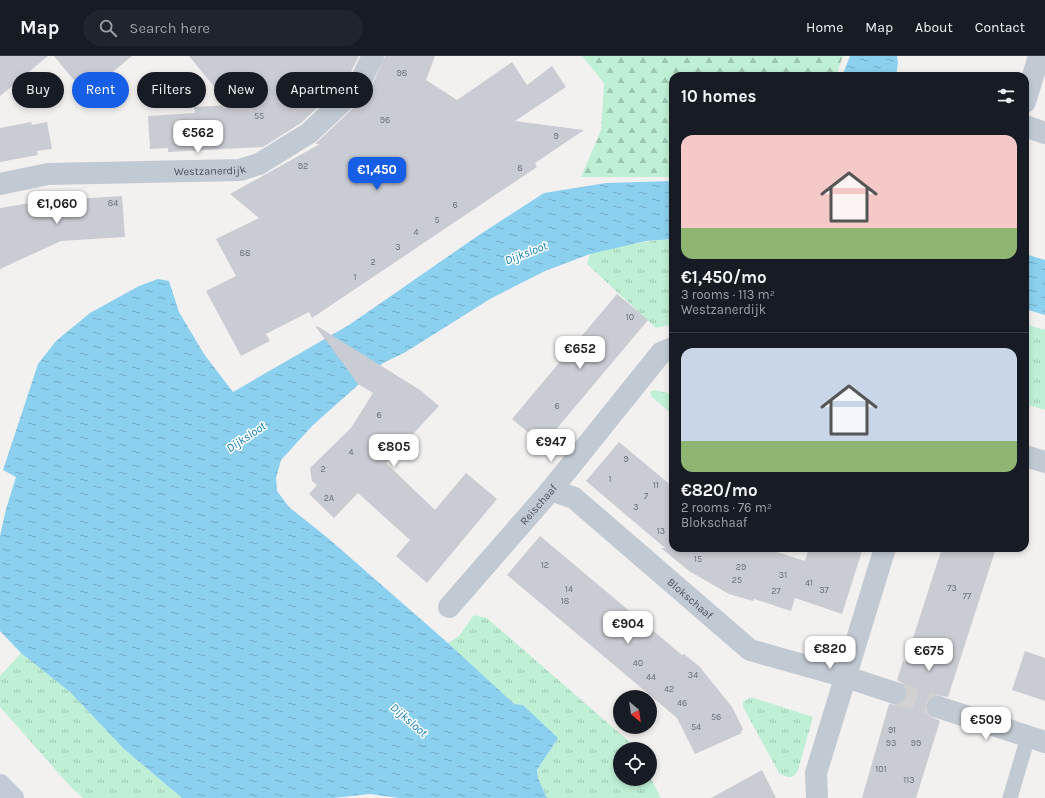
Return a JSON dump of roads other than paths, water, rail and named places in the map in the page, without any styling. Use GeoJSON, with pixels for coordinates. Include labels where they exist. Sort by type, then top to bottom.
{"type":"FeatureCollection","features":[{"type":"Feature","properties":{"kind":"street","name":"Westzanerdijk"},"geometry":{"type":"LineString","coordinates":[[0,184],[48,174],[240,170],[259,164],[309,133],[357,88],[373,56]]}},
{"type":"Feature","properties":{"kind":"street"},"geometry":{"type":"LineString","coordinates":[[1029,89],[1039,56]]}},
{"type":"Feature","properties":{"kind":"street"},"geometry":{"type":"LineString","coordinates":[[1029,127],[1045,133]]}},
{"type":"Feature","properties":{"kind":"street","name":"Reischaaf"},"geometry":{"type":"LineString","coordinates":[[449,608],[551,490],[661,353],[669,350]]}},
{"type":"Feature","properties":{"kind":"street"},"geometry":{"type":"LineString","coordinates":[[1029,457],[1045,462]]}},
{"type":"Feature","properties":{"kind":"street","name":"Blokschaaf"},"geometry":{"type":"LineString","coordinates":[[551,490],[574,498],[750,650],[846,677],[896,693]]}},
{"type":"Feature","properties":{"kind":"street"},"geometry":{"type":"LineString","coordinates":[[817,798],[816,773],[884,552]]}},
{"type":"Feature","properties":{"kind":"street"},"geometry":{"type":"LineString","coordinates":[[938,707],[1037,740]]}},
{"type":"Feature","properties":{"kind":"street"},"geometry":{"type":"LineString","coordinates":[[0,785],[13,798]]}},
{"type":"Feature","properties":{"kind":"lane"},"geometry":{"type":"LineString","coordinates":[[1010,798],[1037,740]]}},
{"type":"Feature","properties":{"kind":"water"},"geometry":{"type":"Polygon","coordinates":[[[850,56],[897,56],[897,72],[844,72],[850,56]]]}},
{"type":"Feature","properties":{"kind":"water","name":"Dijksloot"},"geometry":{"type":"Polygon","coordinates":[[[669,181],[669,239],[646,241],[590,254],[545,271],[490,299],[404,353],[383,363],[313,425],[281,460],[276,478],[277,491],[289,507],[329,539],[448,643],[514,704],[523,705],[558,738],[537,770],[538,778],[547,798],[399,798],[370,794],[334,798],[182,798],[124,749],[70,692],[21,653],[0,631],[0,536],[6,509],[16,477],[3,470],[38,364],[56,341],[90,313],[139,286],[158,279],[169,281],[179,312],[204,354],[233,392],[349,325],[479,235],[544,193],[606,183],[669,181]]]}},
{"type":"Feature","properties":{"kind":"water"},"geometry":{"type":"Polygon","coordinates":[[[1029,255],[1045,260],[1045,315],[1029,310],[1029,255]]]}},
{"type":"Feature","properties":{"kind":"tunnel"},"geometry":{"type":"LineString","coordinates":[[895,693],[938,707]]}}]}
